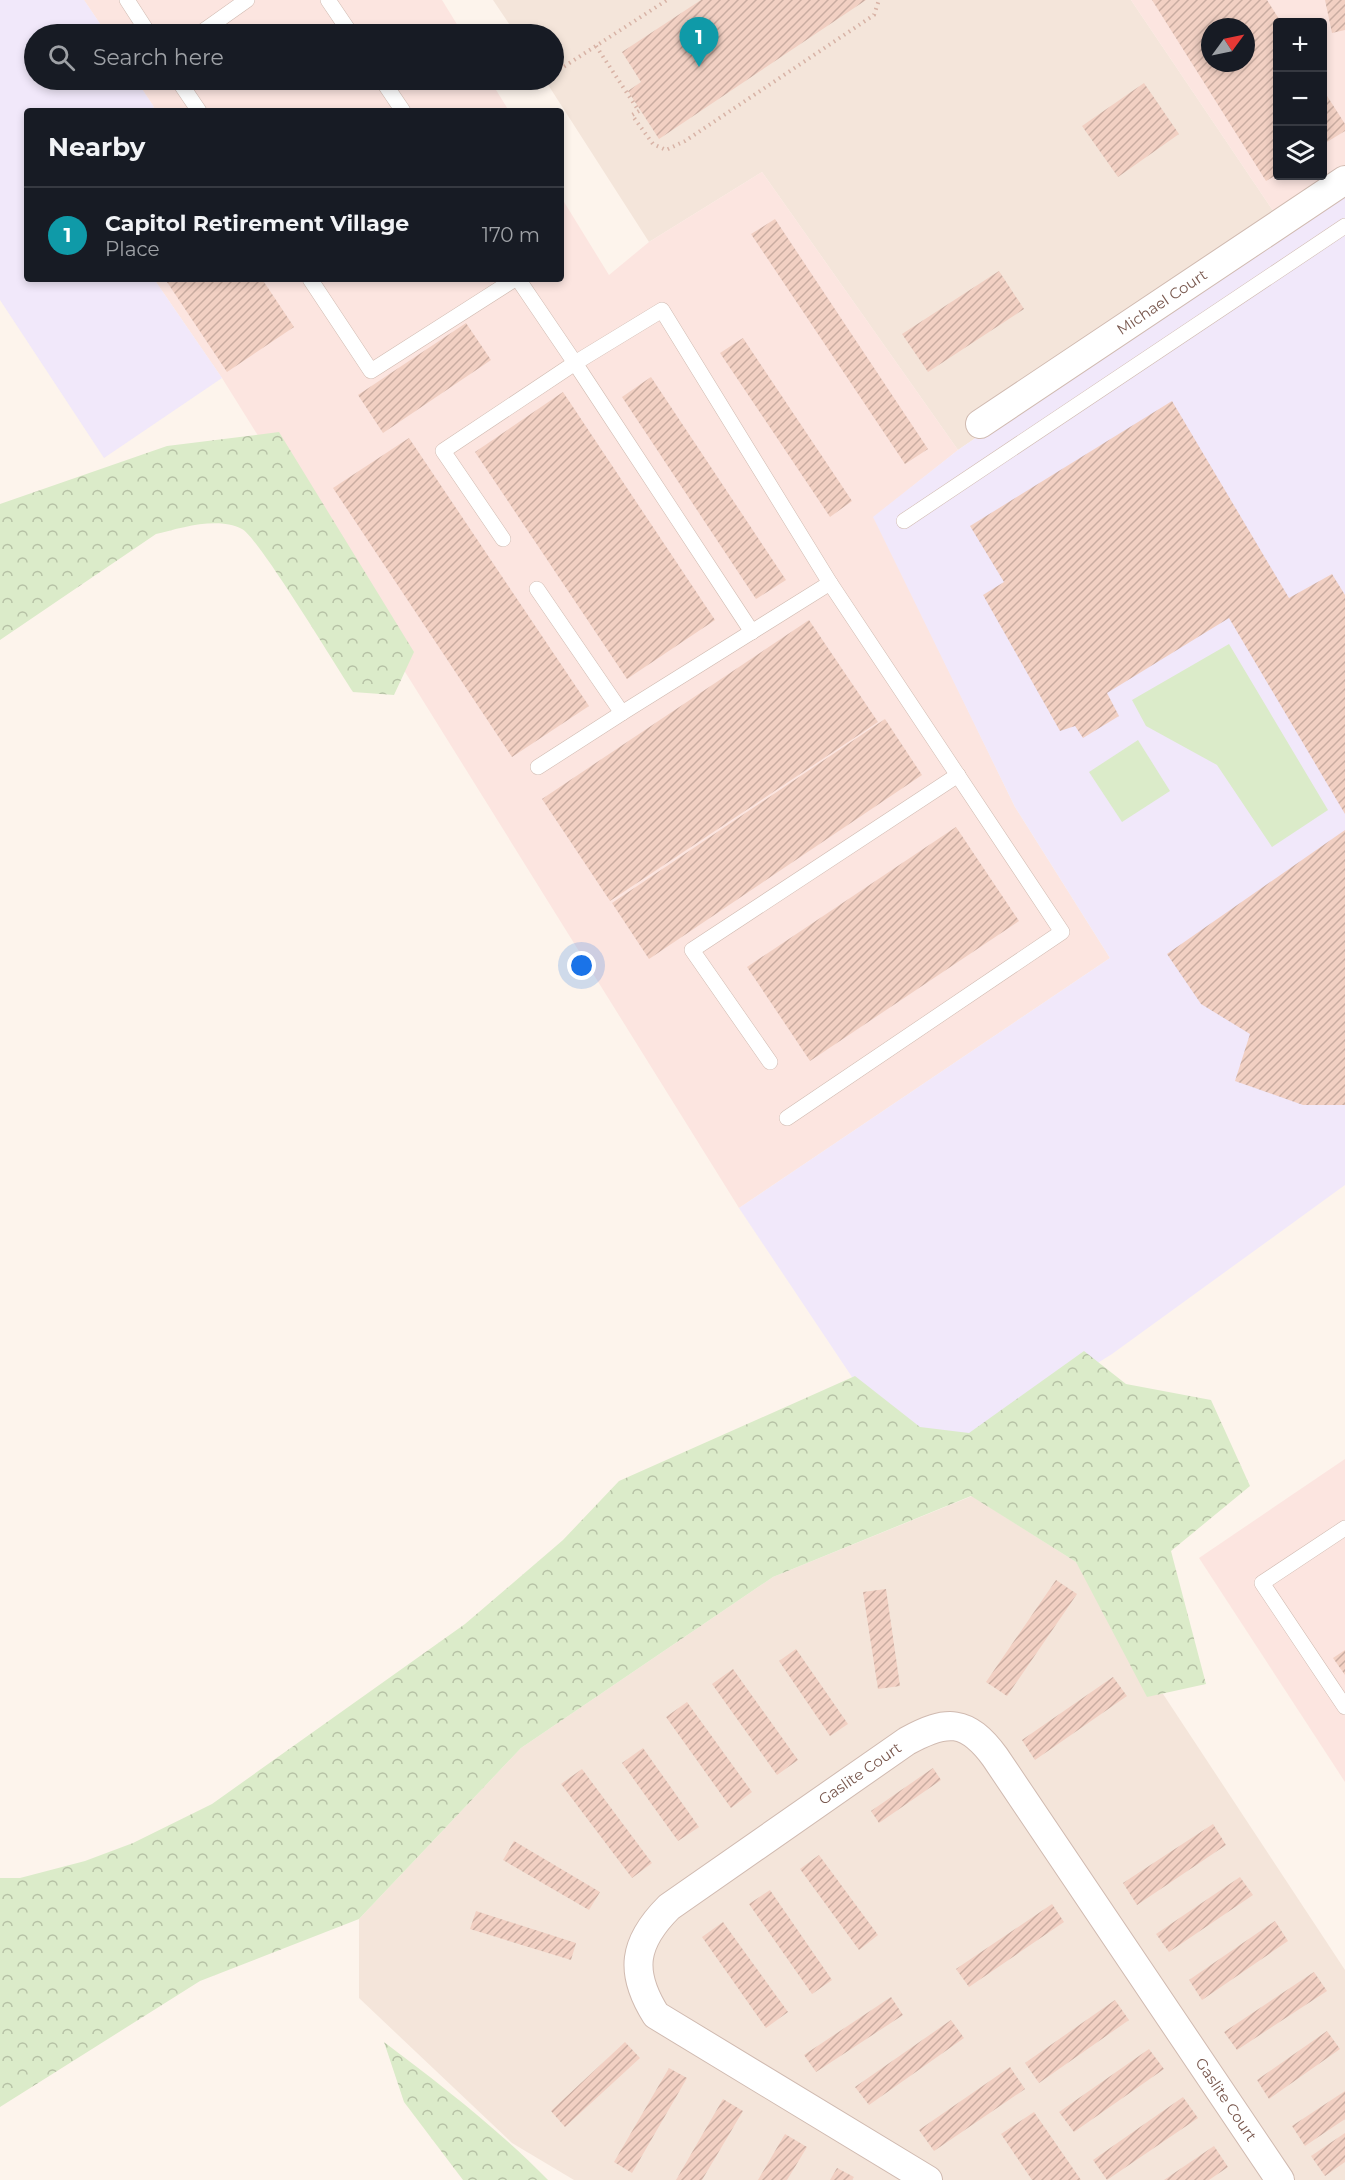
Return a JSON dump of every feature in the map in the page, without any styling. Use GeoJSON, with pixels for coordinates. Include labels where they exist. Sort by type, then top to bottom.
{"type":"FeatureCollection","features":[{"type":"Feature","properties":{"kind":"street","name":"Michael Court"},"geometry":{"type":"LineString","coordinates":[[980,424],[1345,180]]}},
{"type":"Feature","properties":{"kind":"street","name":"Gaslite Court"},"geometry":{"type":"LineString","coordinates":[[928,2180],[656,2015],[645,1997],[637,1971],[642,1941],[652,1924],[669,1907],[907,1741],[928,1729],[950,1724],[969,1730],[982,1739],[1281,2180]]}},
{"type":"Feature","properties":{"kind":"lane"},"geometry":{"type":"LineString","coordinates":[[127,0],[143,24]]}},
{"type":"Feature","properties":{"kind":"lane"},"geometry":{"type":"LineString","coordinates":[[214,24],[247,0]]}},
{"type":"Feature","properties":{"kind":"lane"},"geometry":{"type":"LineString","coordinates":[[328,0],[344,24]]}},
{"type":"Feature","properties":{"kind":"lane"},"geometry":{"type":"LineString","coordinates":[[185,90],[197,108]]}},
{"type":"Feature","properties":{"kind":"lane"},"geometry":{"type":"LineString","coordinates":[[389,90],[401,108]]}},
{"type":"Feature","properties":{"kind":"lane"},"geometry":{"type":"LineString","coordinates":[[904,521],[1345,226]]}},
{"type":"Feature","properties":{"kind":"lane"},"geometry":{"type":"LineString","coordinates":[[312,282],[371,371],[511,282]]}},
{"type":"Feature","properties":{"kind":"lane"},"geometry":{"type":"LineString","coordinates":[[518,282],[575,363],[752,632]]}},
{"type":"Feature","properties":{"kind":"lane"},"geometry":{"type":"LineString","coordinates":[[503,540],[443,451],[575,363],[662,310],[830,583],[1062,932],[787,1118]]}},
{"type":"Feature","properties":{"kind":"lane"},"geometry":{"type":"LineString","coordinates":[[538,767],[830,583]]}},
{"type":"Feature","properties":{"kind":"lane"},"geometry":{"type":"LineString","coordinates":[[537,589],[622,713]]}},
{"type":"Feature","properties":{"kind":"lane"},"geometry":{"type":"LineString","coordinates":[[770,1062],[692,950],[958,775]]}},
{"type":"Feature","properties":{"kind":"lane"},"geometry":{"type":"LineString","coordinates":[[1345,1528],[1262,1583],[1345,1707]]}},
{"type":"Feature","properties":{"kind":"path"},"geometry":{"type":"LineString","coordinates":[[564,67],[667,0]]}},
{"type":"Feature","properties":{"kind":"path"},"geometry":{"type":"LineString","coordinates":[[596,46],[639,111],[632,115],[653,144],[666,150],[674,148],[873,15],[879,0]]}},
{"type":"Feature","properties":{"kind":"shaded area"},"geometry":{"type":"Polygon","coordinates":[[[0,0],[84,0],[100,24],[24,24],[24,90],[143,90],[154,107],[24,108],[24,282],[156,282],[222,378],[104,458],[0,300],[0,0]]]}},
{"type":"Feature","properties":{"kind":"shaded area"},"geometry":{"type":"Polygon","coordinates":[[[84,0],[442,0],[457,24],[100,24],[84,0]]]}},
{"type":"Feature","properties":{"kind":"shaded area"},"geometry":{"type":"Polygon","coordinates":[[[493,0],[1131,0],[1284,227],[958,450],[762,172],[649,242],[551,90],[564,90],[564,24],[509,24],[493,0]]]}},
{"type":"Feature","properties":{"kind":"shaded area"},"geometry":{"type":"Polygon","coordinates":[[[1131,0],[1345,0],[1345,186],[1284,227],[1131,0]]]}},
{"type":"Feature","properties":{"kind":"shaded area"},"geometry":{"type":"Polygon","coordinates":[[[143,90],[496,90],[507,108],[152,108],[143,90]]]}},
{"type":"Feature","properties":{"kind":"shaded area"},"geometry":{"type":"Polygon","coordinates":[[[762,172],[958,450],[874,517],[1015,807],[1110,958],[739,1208],[222,378],[156,282],[564,282],[564,202],[609,275],[649,242],[762,172]]]}},
{"type":"Feature","properties":{"kind":"shaded area"},"geometry":{"type":"Polygon","coordinates":[[[1345,186],[1345,1185],[1112,1354],[981,1436],[927,1438],[862,1392],[739,1208],[1110,958],[1015,807],[873,517],[958,450],[1345,186]]]}},
{"type":"Feature","properties":{"kind":"shaded area"},"geometry":{"type":"Polygon","coordinates":[[[1345,1459],[1345,1782],[1199,1558],[1345,1459]]]}},
{"type":"Feature","properties":{"kind":"shaded area"},"geometry":{"type":"Polygon","coordinates":[[[972,1496],[1076,1562],[1345,1970],[1345,2180],[574,2180],[512,2143],[359,1998],[359,1919],[521,1748],[773,1577],[972,1496]]]}},
{"type":"Feature","properties":{"kind":"green space"},"geometry":{"type":"Polygon","coordinates":[[[279,432],[414,652],[394,695],[353,692],[251,537],[242,529],[222,523],[199,524],[156,534],[0,640],[0,504],[167,446],[279,432]]]}},
{"type":"Feature","properties":{"kind":"green space"},"geometry":{"type":"Polygon","coordinates":[[[1229,644],[1328,810],[1272,847],[1217,765],[1146,726],[1132,700],[1229,644]]]}},
{"type":"Feature","properties":{"kind":"green space"},"geometry":{"type":"Polygon","coordinates":[[[1138,740],[1170,791],[1122,822],[1089,772],[1138,740]]]}},
{"type":"Feature","properties":{"kind":"green space"},"geometry":{"type":"Polygon","coordinates":[[[1084,1351],[1126,1384],[1211,1400],[1250,1486],[1171,1551],[1206,1684],[1147,1697],[1076,1562],[971,1496],[773,1577],[521,1748],[359,1919],[200,1981],[0,2107],[0,1878],[20,1878],[85,1861],[133,1843],[212,1804],[465,1624],[563,1540],[619,1481],[855,1376],[920,1427],[969,1433],[1084,1351]]]}},
{"type":"Feature","properties":{"kind":"green space"},"geometry":{"type":"Polygon","coordinates":[[[384,2042],[489,2125],[548,2180],[463,2180],[404,2102],[384,2042]]]}},
{"type":"Feature","properties":{"kind":"building"},"geometry":{"type":"Polygon","coordinates":[[[701,0],[866,0],[659,139],[628,91],[641,82],[622,52],[701,0]]]}},
{"type":"Feature","properties":{"kind":"building"},"geometry":{"type":"Polygon","coordinates":[[[1152,0],[1267,0],[1278,18],[1273,18],[1273,177],[1266,181],[1152,0]]]}},
{"type":"Feature","properties":{"kind":"building"},"geometry":{"type":"Polygon","coordinates":[[[1325,0],[1345,0],[1345,30],[1332,33],[1325,0]]]}},
{"type":"Feature","properties":{"kind":"building"},"geometry":{"type":"Polygon","coordinates":[[[1144,83],[1179,134],[1118,177],[1082,126],[1144,83]]]}},
{"type":"Feature","properties":{"kind":"building"},"geometry":{"type":"Polygon","coordinates":[[[1327,96],[1345,124],[1345,131],[1327,142],[1327,96]]]}},
{"type":"Feature","properties":{"kind":"building"},"geometry":{"type":"Polygon","coordinates":[[[775,219],[928,449],[905,464],[751,234],[775,219]]]}},
{"type":"Feature","properties":{"kind":"building"},"geometry":{"type":"Polygon","coordinates":[[[999,271],[1024,309],[928,372],[902,334],[999,271]]]}},
{"type":"Feature","properties":{"kind":"building"},"geometry":{"type":"Polygon","coordinates":[[[167,282],[264,282],[294,327],[227,372],[167,282]]]}},
{"type":"Feature","properties":{"kind":"building"},"geometry":{"type":"Polygon","coordinates":[[[466,323],[491,360],[383,433],[358,395],[466,323]]]}},
{"type":"Feature","properties":{"kind":"building"},"geometry":{"type":"Polygon","coordinates":[[[743,338],[852,501],[830,517],[720,353],[743,338]]]}},
{"type":"Feature","properties":{"kind":"building"},"geometry":{"type":"Polygon","coordinates":[[[651,377],[786,580],[756,599],[622,397],[651,377]]]}},
{"type":"Feature","properties":{"kind":"building"},"geometry":{"type":"Polygon","coordinates":[[[563,392],[715,620],[627,679],[475,452],[563,392]]]}},
{"type":"Feature","properties":{"kind":"building"},"geometry":{"type":"Polygon","coordinates":[[[1172,401],[1289,598],[1332,574],[1345,595],[1345,814],[1229,618],[1107,693],[1119,716],[1083,738],[1075,726],[1060,731],[983,595],[1004,582],[970,526],[1172,401]]]}},
{"type":"Feature","properties":{"kind":"building"},"geometry":{"type":"Polygon","coordinates":[[[409,438],[589,706],[512,757],[333,488],[409,438]]]}},
{"type":"Feature","properties":{"kind":"building"},"geometry":{"type":"Polygon","coordinates":[[[809,620],[878,722],[610,901],[542,799],[809,620]]]}},
{"type":"Feature","properties":{"kind":"building"},"geometry":{"type":"Polygon","coordinates":[[[885,719],[922,775],[649,959],[612,903],[885,719]]]}},
{"type":"Feature","properties":{"kind":"building"},"geometry":{"type":"Polygon","coordinates":[[[956,827],[1019,921],[810,1061],[747,967],[956,827]]]}},
{"type":"Feature","properties":{"kind":"building"},"geometry":{"type":"Polygon","coordinates":[[[1345,830],[1345,1105],[1303,1105],[1235,1081],[1250,1034],[1201,1004],[1167,954],[1345,830]]]}},
{"type":"Feature","properties":{"kind":"building"},"geometry":{"type":"Polygon","coordinates":[[[1056,1580],[1077,1594],[1007,1696],[986,1682],[1056,1580]]]}},
{"type":"Feature","properties":{"kind":"building"},"geometry":{"type":"Polygon","coordinates":[[[886,1589],[900,1686],[878,1689],[863,1592],[886,1589]]]}},
{"type":"Feature","properties":{"kind":"building"},"geometry":{"type":"Polygon","coordinates":[[[796,1649],[848,1724],[830,1736],[779,1661],[796,1649]]]}},
{"type":"Feature","properties":{"kind":"building"},"geometry":{"type":"Polygon","coordinates":[[[1345,1650],[1345,1675],[1333,1658],[1345,1650]]]}},
{"type":"Feature","properties":{"kind":"building"},"geometry":{"type":"Polygon","coordinates":[[[733,1669],[798,1760],[777,1775],[712,1684],[733,1669]]]}},
{"type":"Feature","properties":{"kind":"building"},"geometry":{"type":"Polygon","coordinates":[[[1113,1677],[1127,1696],[1035,1760],[1022,1740],[1113,1677]]]}},
{"type":"Feature","properties":{"kind":"building"},"geometry":{"type":"Polygon","coordinates":[[[687,1702],[752,1792],[731,1808],[666,1717],[687,1702]]]}},
{"type":"Feature","properties":{"kind":"building"},"geometry":{"type":"Polygon","coordinates":[[[643,1748],[699,1827],[678,1841],[622,1763],[643,1748]]]}},
{"type":"Feature","properties":{"kind":"building"},"geometry":{"type":"Polygon","coordinates":[[[933,1768],[941,1780],[879,1823],[871,1811],[933,1768]]]}},
{"type":"Feature","properties":{"kind":"building"},"geometry":{"type":"Polygon","coordinates":[[[582,1769],[652,1863],[632,1878],[561,1784],[582,1769]]]}},
{"type":"Feature","properties":{"kind":"building"},"geometry":{"type":"Polygon","coordinates":[[[1213,1824],[1226,1845],[1137,1905],[1123,1883],[1213,1824]]]}},
{"type":"Feature","properties":{"kind":"building"},"geometry":{"type":"Polygon","coordinates":[[[514,1841],[600,1892],[589,1910],[503,1860],[514,1841]]]}},
{"type":"Feature","properties":{"kind":"building"},"geometry":{"type":"Polygon","coordinates":[[[819,1855],[878,1935],[859,1950],[800,1869],[819,1855]]]}},
{"type":"Feature","properties":{"kind":"building"},"geometry":{"type":"Polygon","coordinates":[[[1240,1877],[1253,1895],[1169,1952],[1156,1934],[1240,1877]]]}},
{"type":"Feature","properties":{"kind":"building"},"geometry":{"type":"Polygon","coordinates":[[[770,1890],[832,1980],[812,1994],[749,1904],[770,1890]]]}},
{"type":"Feature","properties":{"kind":"building"},"geometry":{"type":"Polygon","coordinates":[[[1052,1904],[1064,1922],[969,1987],[956,1969],[1052,1904]]]}},
{"type":"Feature","properties":{"kind":"building"},"geometry":{"type":"Polygon","coordinates":[[[476,1911],[576,1943],[571,1960],[470,1929],[476,1911]]]}},
{"type":"Feature","properties":{"kind":"building"},"geometry":{"type":"Polygon","coordinates":[[[1275,1921],[1288,1941],[1202,2000],[1189,1980],[1275,1921]]]}},
{"type":"Feature","properties":{"kind":"building"},"geometry":{"type":"Polygon","coordinates":[[[723,1922],[788,2012],[766,2028],[702,1937],[723,1922]]]}},
{"type":"Feature","properties":{"kind":"building"},"geometry":{"type":"Polygon","coordinates":[[[1314,1972],[1327,1991],[1237,2050],[1224,2032],[1314,1972]]]}},
{"type":"Feature","properties":{"kind":"building"},"geometry":{"type":"Polygon","coordinates":[[[891,1997],[903,2015],[816,2072],[804,2055],[891,1997]]]}},
{"type":"Feature","properties":{"kind":"building"},"geometry":{"type":"Polygon","coordinates":[[[1115,2000],[1129,2020],[1039,2083],[1025,2063],[1115,2000]]]}},
{"type":"Feature","properties":{"kind":"building"},"geometry":{"type":"Polygon","coordinates":[[[951,2020],[964,2038],[869,2105],[855,2087],[951,2020]]]}},
{"type":"Feature","properties":{"kind":"building"},"geometry":{"type":"Polygon","coordinates":[[[1327,2031],[1340,2049],[1269,2099],[1257,2080],[1327,2031]]]}},
{"type":"Feature","properties":{"kind":"building"},"geometry":{"type":"Polygon","coordinates":[[[625,2042],[640,2058],[565,2127],[551,2111],[625,2042]]]}},
{"type":"Feature","properties":{"kind":"building"},"geometry":{"type":"Polygon","coordinates":[[[1149,2049],[1164,2069],[1074,2132],[1059,2112],[1149,2049]]]}},
{"type":"Feature","properties":{"kind":"building"},"geometry":{"type":"Polygon","coordinates":[[[1010,2067],[1025,2089],[934,2151],[919,2130],[1010,2067]]]}},
{"type":"Feature","properties":{"kind":"building"},"geometry":{"type":"Polygon","coordinates":[[[669,2068],[687,2078],[632,2173],[614,2162],[669,2068]]]}},
{"type":"Feature","properties":{"kind":"building"},"geometry":{"type":"Polygon","coordinates":[[[1345,2091],[1345,2119],[1305,2146],[1292,2126],[1345,2091]]]}},
{"type":"Feature","properties":{"kind":"building"},"geometry":{"type":"Polygon","coordinates":[[[1183,2097],[1198,2118],[1107,2180],[1093,2160],[1183,2097]]]}},
{"type":"Feature","properties":{"kind":"building"},"geometry":{"type":"Polygon","coordinates":[[[723,2099],[743,2111],[702,2180],[676,2180],[723,2099]]]}},
{"type":"Feature","properties":{"kind":"building"},"geometry":{"type":"Polygon","coordinates":[[[1034,2112],[1081,2180],[1032,2180],[1001,2134],[1034,2112]]]}},
{"type":"Feature","properties":{"kind":"building"},"geometry":{"type":"Polygon","coordinates":[[[1345,2133],[1345,2162],[1325,2176],[1311,2156],[1345,2133]]]}},
{"type":"Feature","properties":{"kind":"building"},"geometry":{"type":"Polygon","coordinates":[[[785,2134],[807,2147],[787,2180],[758,2180],[785,2134]]]}},
{"type":"Feature","properties":{"kind":"building"},"geometry":{"type":"Polygon","coordinates":[[[1214,2146],[1228,2167],[1209,2180],[1164,2180],[1214,2146]]]}},
{"type":"Feature","properties":{"kind":"building"},"geometry":{"type":"Polygon","coordinates":[[[837,2168],[854,2177],[852,2180],[830,2180],[837,2168]]]}},
{"type":"Feature","properties":{"kind":"place","name":"Capitol Retirement Village"},"geometry":{"type":"Point","coordinates":[699,67]}}]}
